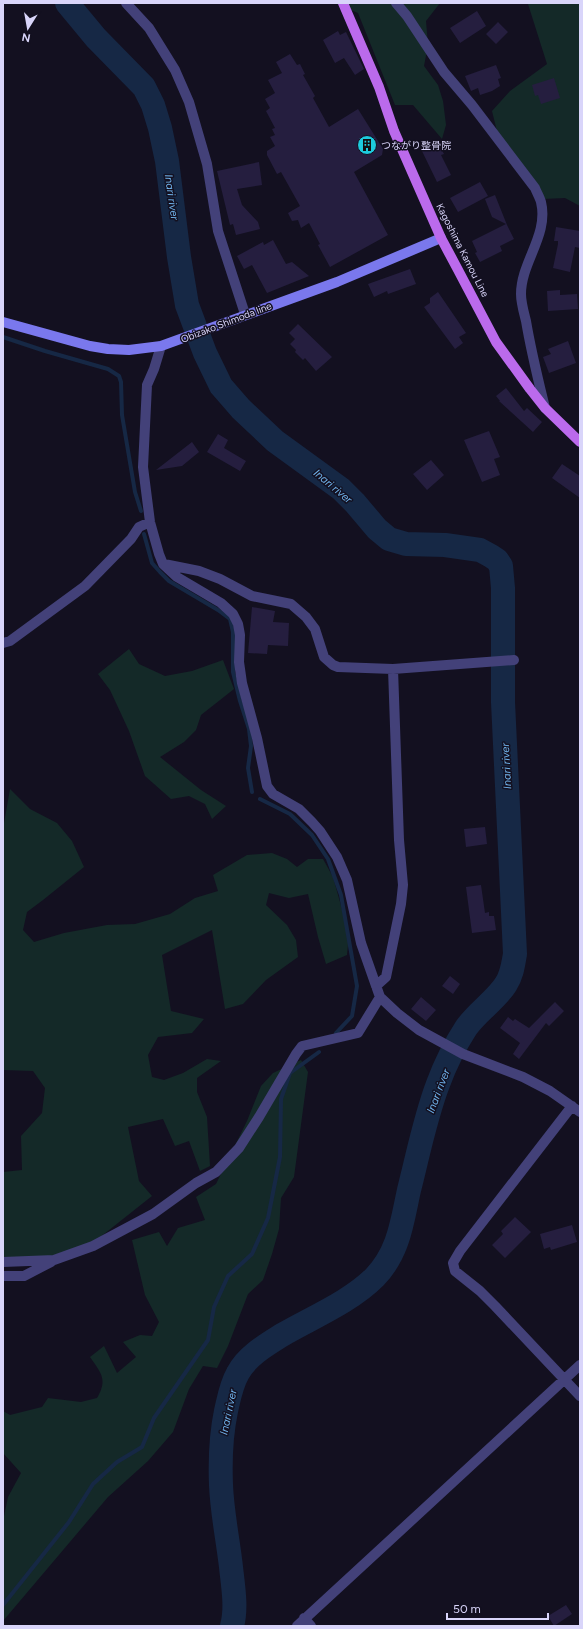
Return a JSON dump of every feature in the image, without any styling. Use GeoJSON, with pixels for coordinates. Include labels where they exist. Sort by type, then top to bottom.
{"type":"FeatureCollection","features":[{"type":"Feature","properties":{"kind":"main road","name":"Kagoshima Kamou Line"},"geometry":{"type":"LineString","coordinates":[[343,3],[379,87],[394,131],[440,238],[496,342],[530,389],[546,408],[580,442]]}},
{"type":"Feature","properties":{"kind":"main road","name":"Obizako Shimoda line"},"geometry":{"type":"LineString","coordinates":[[3,322],[90,346],[108,349],[130,350],[161,346],[222,322],[337,282],[440,238]]}},
{"type":"Feature","properties":{"kind":"street"},"geometry":{"type":"LineString","coordinates":[[126,3],[149,28],[175,70],[189,102],[207,164],[218,231],[245,314]]}},
{"type":"Feature","properties":{"kind":"street"},"geometry":{"type":"LineString","coordinates":[[396,3],[407,16],[444,72],[472,105],[535,188],[541,202],[542,218],[540,232],[527,266],[521,294],[532,360],[546,408]]}},
{"type":"Feature","properties":{"kind":"street"},"geometry":{"type":"LineString","coordinates":[[161,346],[147,386],[142,467],[150,522],[158,554],[163,564],[182,580],[221,603],[233,614],[240,635],[239,662],[242,683],[257,738],[267,786],[273,794],[299,809],[312,822],[320,831],[337,858],[347,880],[361,943],[380,997],[408,1021],[428,1035],[463,1054],[523,1077],[550,1091],[576,1109],[460,1251],[453,1263],[455,1271],[480,1291],[580,1396]]}},
{"type":"Feature","properties":{"kind":"street"},"geometry":{"type":"LineString","coordinates":[[3,642],[10,641],[85,586],[131,539],[139,527],[150,522]]}},
{"type":"Feature","properties":{"kind":"street"},"geometry":{"type":"LineString","coordinates":[[163,564],[199,571],[220,579],[252,596],[291,604],[306,617],[315,629],[324,657],[333,665],[338,667],[393,668],[514,660]]}},
{"type":"Feature","properties":{"kind":"street"},"geometry":{"type":"LineString","coordinates":[[376,986],[386,976],[399,917],[403,885],[399,840],[393,668]]}},
{"type":"Feature","properties":{"kind":"street"},"geometry":{"type":"LineString","coordinates":[[3,1276],[24,1276],[56,1259],[93,1246],[153,1214],[196,1183],[216,1172],[239,1148],[302,1046],[358,1033],[380,997]]}},
{"type":"Feature","properties":{"kind":"street"},"geometry":{"type":"LineString","coordinates":[[3,1262],[56,1259]]}},
{"type":"Feature","properties":{"kind":"street"},"geometry":{"type":"LineString","coordinates":[[304,1624],[580,1365]]}},
{"type":"Feature","properties":{"kind":"green space"},"geometry":{"type":"Polygon","coordinates":[[[334,3],[440,3],[426,21],[428,45],[424,66],[438,85],[443,101],[446,125],[442,139],[413,105],[395,105],[358,13],[334,3]]]}},
{"type":"Feature","properties":{"kind":"green space"},"geometry":{"type":"Polygon","coordinates":[[[521,3],[580,3],[580,206],[565,198],[543,199],[497,131],[492,111],[510,91],[547,64],[528,4],[521,3]]]}},
{"type":"Feature","properties":{"kind":"green space"},"geometry":{"type":"Polygon","coordinates":[[[129,649],[139,664],[165,676],[192,671],[223,660],[234,689],[201,715],[196,730],[184,742],[160,757],[201,790],[226,806],[212,819],[205,804],[189,796],[171,799],[145,776],[129,731],[110,690],[98,674],[129,649]]]}},
{"type":"Feature","properties":{"kind":"green space"},"geometry":{"type":"Polygon","coordinates":[[[10,789],[30,809],[57,823],[72,841],[84,867],[27,912],[23,930],[34,942],[64,933],[107,925],[135,924],[170,914],[195,898],[218,891],[213,875],[247,855],[272,853],[287,859],[297,867],[308,859],[323,859],[333,877],[349,934],[347,955],[326,964],[308,894],[289,898],[269,893],[266,905],[287,925],[296,940],[298,957],[266,980],[243,1004],[225,1009],[212,930],[162,955],[171,1011],[204,1019],[192,1033],[158,1037],[148,1055],[152,1077],[164,1080],[183,1073],[207,1059],[221,1061],[197,1078],[197,1092],[207,1117],[210,1166],[200,1171],[189,1141],[175,1146],[163,1119],[128,1127],[139,1181],[152,1196],[94,1242],[39,1260],[3,1267],[3,1172],[22,1170],[21,1136],[42,1113],[45,1088],[33,1071],[3,1070],[3,829],[10,789]]]}},
{"type":"Feature","properties":{"kind":"green space"},"geometry":{"type":"Polygon","coordinates":[[[301,1060],[308,1072],[294,1177],[281,1198],[279,1229],[263,1280],[248,1294],[228,1346],[217,1368],[203,1366],[189,1389],[173,1432],[148,1461],[108,1497],[3,1621],[3,1521],[8,1497],[21,1473],[3,1453],[3,1411],[10,1415],[42,1407],[48,1398],[81,1402],[97,1398],[103,1381],[100,1372],[90,1357],[104,1346],[117,1373],[136,1357],[123,1342],[140,1335],[152,1336],[159,1322],[145,1295],[132,1240],[159,1232],[167,1246],[178,1228],[205,1220],[196,1197],[216,1184],[247,1121],[261,1086],[273,1073],[301,1060]]]}},
{"type":"Feature","properties":{"kind":"building"},"geometry":{"type":"Polygon","coordinates":[[[477,11],[486,26],[460,43],[450,28],[477,11]]]}},
{"type":"Feature","properties":{"kind":"building"},"geometry":{"type":"Polygon","coordinates":[[[498,22],[508,32],[496,44],[486,34],[498,22]]]}},
{"type":"Feature","properties":{"kind":"building"},"geometry":{"type":"Polygon","coordinates":[[[338,31],[340,35],[346,32],[364,69],[355,75],[344,58],[335,63],[323,40],[338,31]]]}},
{"type":"Feature","properties":{"kind":"building"},"geometry":{"type":"Polygon","coordinates":[[[290,54],[297,65],[300,64],[305,74],[303,75],[315,96],[313,98],[329,127],[358,109],[383,149],[382,155],[354,172],[388,235],[330,267],[318,245],[320,244],[309,223],[301,228],[298,220],[292,221],[288,213],[300,206],[281,172],[277,174],[267,155],[267,151],[275,146],[270,137],[275,135],[272,129],[275,128],[266,111],[270,108],[265,99],[275,93],[268,80],[282,73],[276,62],[290,54]]]}},
{"type":"Feature","properties":{"kind":"building"},"geometry":{"type":"Polygon","coordinates":[[[496,65],[501,78],[498,79],[500,86],[492,91],[480,95],[478,88],[471,91],[465,76],[496,65]]]}},
{"type":"Feature","properties":{"kind":"building"},"geometry":{"type":"Polygon","coordinates":[[[554,78],[560,98],[541,104],[538,95],[535,96],[532,85],[554,78]]]}},
{"type":"Feature","properties":{"kind":"building"},"geometry":{"type":"Polygon","coordinates":[[[437,141],[444,154],[441,155],[451,175],[437,182],[421,149],[437,141]]]}},
{"type":"Feature","properties":{"kind":"building"},"geometry":{"type":"Polygon","coordinates":[[[259,162],[262,185],[237,189],[242,205],[258,222],[260,229],[236,235],[233,224],[230,225],[217,171],[259,162]]]}},
{"type":"Feature","properties":{"kind":"building"},"geometry":{"type":"Polygon","coordinates":[[[480,182],[488,196],[458,212],[450,198],[480,182]]]}},
{"type":"Feature","properties":{"kind":"building"},"geometry":{"type":"Polygon","coordinates":[[[495,195],[514,239],[500,246],[502,251],[480,262],[475,253],[477,252],[472,241],[506,224],[492,217],[485,199],[495,195]]]}},
{"type":"Feature","properties":{"kind":"building"},"geometry":{"type":"Polygon","coordinates":[[[556,227],[580,231],[580,248],[575,247],[570,272],[553,268],[558,244],[558,241],[554,241],[556,227]]]}},
{"type":"Feature","properties":{"kind":"building"},"geometry":{"type":"Polygon","coordinates":[[[273,240],[286,264],[292,262],[309,276],[267,293],[252,265],[244,269],[237,256],[263,242],[264,245],[273,240]]]}},
{"type":"Feature","properties":{"kind":"building"},"geometry":{"type":"Polygon","coordinates":[[[410,269],[416,284],[388,294],[387,291],[374,297],[368,284],[410,269]]]}},
{"type":"Feature","properties":{"kind":"building"},"geometry":{"type":"Polygon","coordinates":[[[560,290],[560,295],[577,294],[578,309],[548,311],[547,291],[560,290]]]}},
{"type":"Feature","properties":{"kind":"building"},"geometry":{"type":"Polygon","coordinates":[[[438,292],[466,333],[459,337],[463,343],[455,349],[424,307],[430,303],[430,298],[438,292]]]}},
{"type":"Feature","properties":{"kind":"building"},"geometry":{"type":"Polygon","coordinates":[[[298,324],[332,357],[316,371],[305,358],[303,360],[295,352],[296,350],[290,344],[295,339],[289,333],[298,324]]]}},
{"type":"Feature","properties":{"kind":"building"},"geometry":{"type":"Polygon","coordinates":[[[568,341],[576,363],[549,373],[543,357],[551,354],[548,349],[568,341]]]}},
{"type":"Feature","properties":{"kind":"building"},"geometry":{"type":"Polygon","coordinates":[[[506,388],[524,411],[527,408],[542,422],[533,432],[499,401],[496,396],[506,388]]]}},
{"type":"Feature","properties":{"kind":"building"},"geometry":{"type":"Polygon","coordinates":[[[489,431],[500,457],[494,459],[500,475],[482,482],[464,440],[489,431]]]}},
{"type":"Feature","properties":{"kind":"building"},"geometry":{"type":"Polygon","coordinates":[[[218,434],[228,440],[224,448],[246,461],[240,471],[207,452],[218,434]]]}},
{"type":"Feature","properties":{"kind":"building"},"geometry":{"type":"Polygon","coordinates":[[[192,442],[199,452],[182,466],[156,470],[192,442]]]}},
{"type":"Feature","properties":{"kind":"building"},"geometry":{"type":"Polygon","coordinates":[[[431,460],[444,475],[427,490],[413,474],[431,460]]]}},
{"type":"Feature","properties":{"kind":"building"},"geometry":{"type":"Polygon","coordinates":[[[562,464],[580,476],[580,498],[552,478],[562,464]]]}},
{"type":"Feature","properties":{"kind":"building"},"geometry":{"type":"Polygon","coordinates":[[[252,607],[275,611],[273,622],[289,623],[288,646],[268,645],[267,654],[248,653],[252,607]]]}},
{"type":"Feature","properties":{"kind":"building"},"geometry":{"type":"Polygon","coordinates":[[[485,827],[487,844],[466,847],[464,829],[485,827]]]}},
{"type":"Feature","properties":{"kind":"building"},"geometry":{"type":"Polygon","coordinates":[[[481,885],[485,913],[489,912],[489,916],[494,916],[496,930],[472,933],[466,887],[481,885]]]}},
{"type":"Feature","properties":{"kind":"building"},"geometry":{"type":"Polygon","coordinates":[[[450,976],[460,984],[453,994],[442,986],[450,976]]]}},
{"type":"Feature","properties":{"kind":"building"},"geometry":{"type":"Polygon","coordinates":[[[421,997],[436,1010],[426,1021],[411,1009],[421,997]]]}},
{"type":"Feature","properties":{"kind":"building"},"geometry":{"type":"Polygon","coordinates":[[[555,1002],[564,1011],[549,1026],[546,1023],[519,1059],[513,1054],[520,1043],[500,1028],[508,1017],[513,1021],[515,1019],[529,1028],[555,1002]]]}},
{"type":"Feature","properties":{"kind":"building"},"geometry":{"type":"Polygon","coordinates":[[[515,1217],[531,1232],[505,1258],[492,1245],[503,1234],[501,1231],[515,1217]]]}},
{"type":"Feature","properties":{"kind":"building"},"geometry":{"type":"Polygon","coordinates":[[[572,1225],[577,1242],[551,1250],[550,1247],[544,1249],[540,1234],[572,1225]]]}},
{"type":"Feature","properties":{"kind":"building"},"geometry":{"type":"Polygon","coordinates":[[[566,1605],[572,1614],[554,1626],[548,1616],[566,1605]]]}},
{"type":"Feature","properties":{"kind":"waterway","name":"Inari river"},"geometry":{"type":"LineString","coordinates":[[67,3],[96,38],[144,87],[153,105],[160,128],[167,161],[179,257],[187,305],[205,353],[221,386],[241,409],[275,441],[341,489],[377,529],[389,539],[406,544],[445,545],[480,550],[497,560],[501,566],[503,588],[503,702],[515,954],[512,970],[510,977],[502,990],[466,1028],[454,1048],[444,1070],[433,1097],[425,1123],[398,1236],[383,1267],[365,1286],[343,1302],[282,1335],[257,1351],[246,1361],[234,1382],[229,1396],[224,1420],[221,1466],[221,1485],[234,1597],[232,1626]]}},
{"type":"Feature","properties":{"kind":"waterway"},"geometry":{"type":"LineString","coordinates":[[3,337],[108,369],[119,376],[121,382],[122,415],[135,492],[141,511]]}},
{"type":"Feature","properties":{"kind":"waterway"},"geometry":{"type":"LineString","coordinates":[[144,534],[152,563],[169,581],[218,610],[230,619],[233,632],[233,672],[249,729],[251,746],[248,768],[252,792]]}},
{"type":"Feature","properties":{"kind":"waterway"},"geometry":{"type":"LineString","coordinates":[[260,799],[290,814],[312,835],[328,859],[341,895],[357,986],[352,1016],[336,1033]]}},
{"type":"Feature","properties":{"kind":"waterway"},"geometry":{"type":"LineString","coordinates":[[3,1605],[69,1522],[93,1484],[117,1462],[142,1447],[154,1418],[208,1340],[214,1307],[228,1276],[252,1254],[268,1218],[280,1157],[281,1099],[290,1073],[319,1052]]}},
{"type":"Feature","properties":{"kind":"place","name":"つながり整骨院"},"geometry":{"type":"Point","coordinates":[367,145]}}]}
